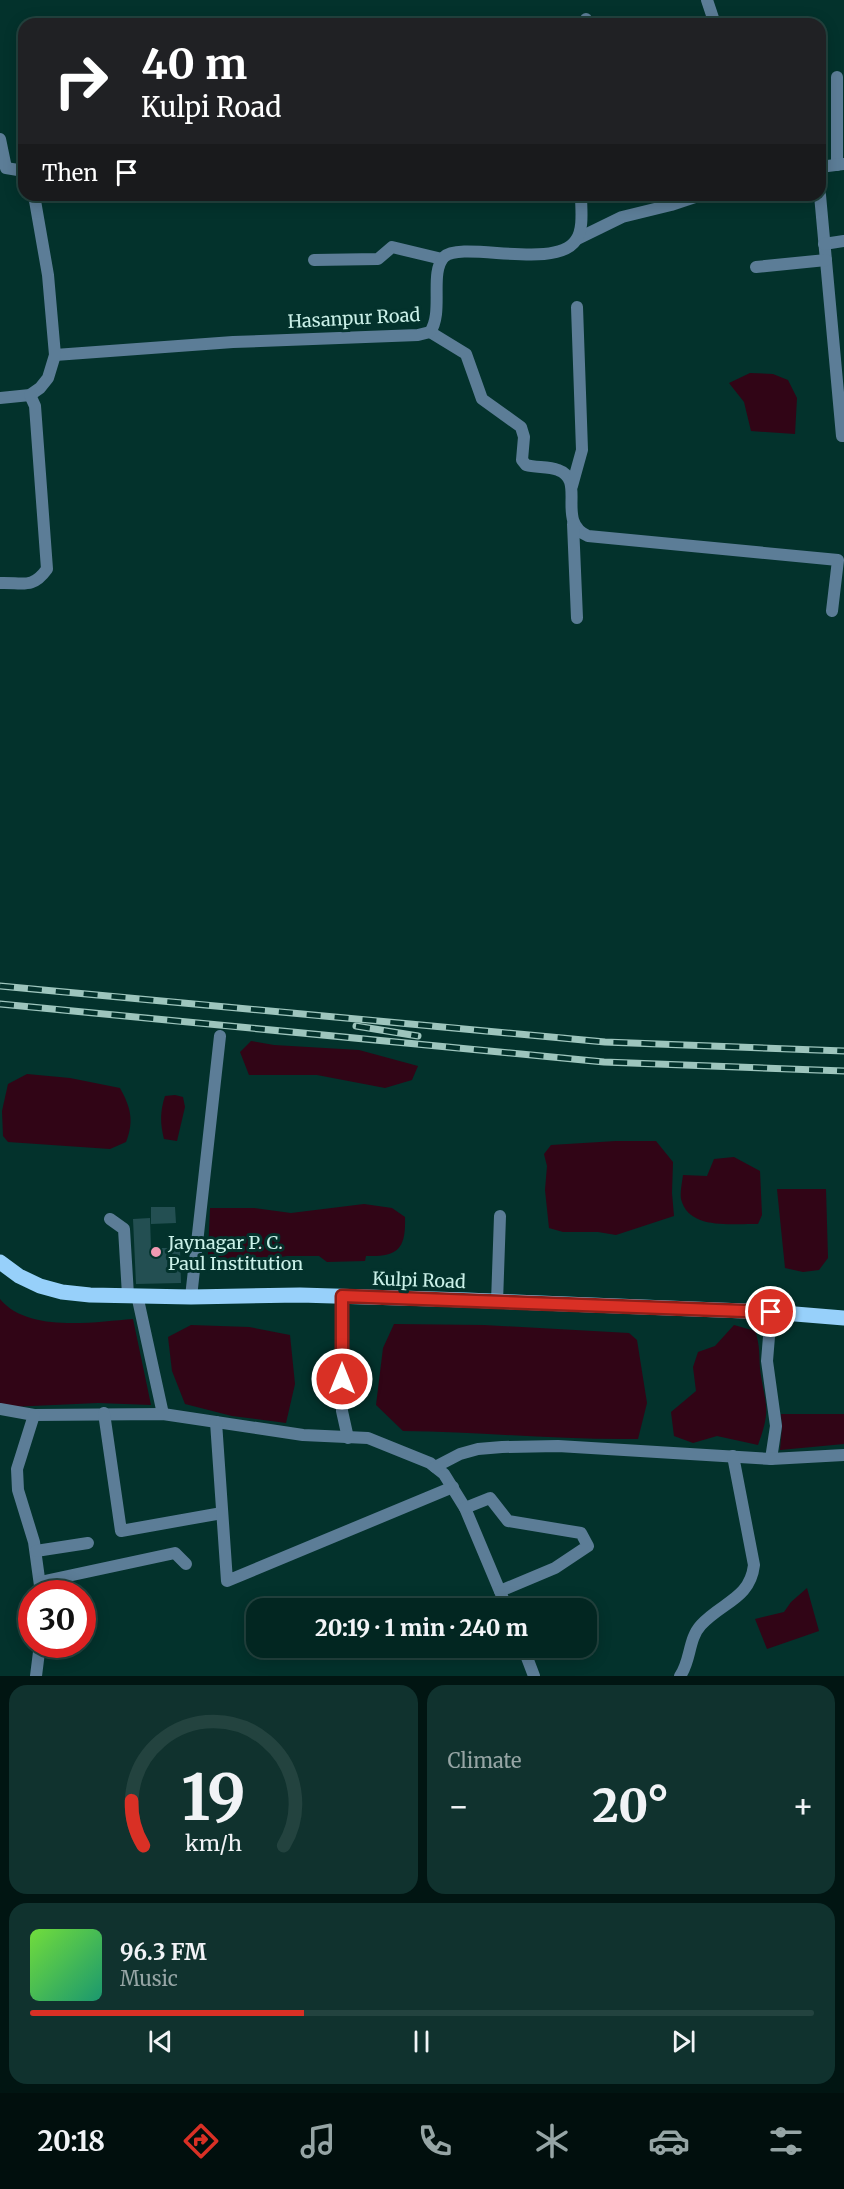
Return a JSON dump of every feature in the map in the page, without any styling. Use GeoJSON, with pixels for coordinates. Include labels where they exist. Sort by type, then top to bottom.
{"type":"FeatureCollection","features":[{"type":"Feature","properties":{"kind":"main road","name":"Kulpi Road"},"geometry":{"type":"LineString","coordinates":[[0,1262],[19,1276],[62,1292],[190,1297],[342,1296],[771,1312],[844,1318]]}},
{"type":"Feature","properties":{"kind":"street"},"geometry":{"type":"LineString","coordinates":[[707,0],[713,18]]}},
{"type":"Feature","properties":{"kind":"street"},"geometry":{"type":"LineString","coordinates":[[837,77],[840,164]]}},
{"type":"Feature","properties":{"kind":"street"},"geometry":{"type":"LineString","coordinates":[[0,139],[6,168],[18,170]]}},
{"type":"Feature","properties":{"kind":"street"},"geometry":{"type":"LineString","coordinates":[[0,398],[30,395],[40,388],[48,378],[55,356],[48,274],[35,201]]}},
{"type":"Feature","properties":{"kind":"street"},"geometry":{"type":"LineString","coordinates":[[577,239],[580,201]]}},
{"type":"Feature","properties":{"kind":"street"},"geometry":{"type":"LineString","coordinates":[[314,260],[378,259],[392,247],[442,259],[449,254],[460,252],[530,255],[552,253],[570,247],[577,239],[622,218],[683,201]]}},
{"type":"Feature","properties":{"kind":"street"},"geometry":{"type":"LineString","coordinates":[[820,201],[842,436],[844,436]]}},
{"type":"Feature","properties":{"kind":"street"},"geometry":{"type":"LineString","coordinates":[[824,244],[844,242]]}},
{"type":"Feature","properties":{"kind":"street","name":"Hasanpur Road"},"geometry":{"type":"LineString","coordinates":[[55,356],[233,342],[418,335],[430,332],[436,323],[438,271],[442,259]]}},
{"type":"Feature","properties":{"kind":"street"},"geometry":{"type":"LineString","coordinates":[[756,267],[826,260]]}},
{"type":"Feature","properties":{"kind":"street"},"geometry":{"type":"LineString","coordinates":[[577,618],[572,486],[582,450],[578,307]]}},
{"type":"Feature","properties":{"kind":"street"},"geometry":{"type":"LineString","coordinates":[[430,332],[466,354],[483,399],[521,427],[524,437],[522,460],[526,465],[559,470],[567,476],[572,486]]}},
{"type":"Feature","properties":{"kind":"street"},"geometry":{"type":"LineString","coordinates":[[0,583],[28,584],[36,581],[47,569],[35,406],[30,395]]}},
{"type":"Feature","properties":{"kind":"street"},"geometry":{"type":"LineString","coordinates":[[573,524],[579,532],[588,536],[838,560],[832,611]]}},
{"type":"Feature","properties":{"kind":"street"},"geometry":{"type":"LineString","coordinates":[[190,1297],[220,1036]]}},
{"type":"Feature","properties":{"kind":"street"},"geometry":{"type":"LineString","coordinates":[[497,1302],[500,1216]]}},
{"type":"Feature","properties":{"kind":"street"},"geometry":{"type":"LineString","coordinates":[[110,1220],[124,1229],[133,1295],[163,1414]]}},
{"type":"Feature","properties":{"kind":"street"},"geometry":{"type":"LineString","coordinates":[[342,1296],[342,1411],[348,1438]]}},
{"type":"Feature","properties":{"kind":"street"},"geometry":{"type":"LineString","coordinates":[[771,1312],[767,1361],[776,1426],[771,1459]]}},
{"type":"Feature","properties":{"kind":"street"},"geometry":{"type":"LineString","coordinates":[[0,1409],[34,1415],[163,1414],[303,1435],[368,1438],[435,1467],[444,1474],[465,1509],[503,1598]]}},
{"type":"Feature","properties":{"kind":"street"},"geometry":{"type":"LineString","coordinates":[[104,1413],[121,1531],[222,1513]]}},
{"type":"Feature","properties":{"kind":"street"},"geometry":{"type":"LineString","coordinates":[[34,1415],[17,1469],[18,1490],[36,1551],[39,1580]]}},
{"type":"Feature","properties":{"kind":"street"},"geometry":{"type":"LineString","coordinates":[[216,1422],[227,1581],[453,1487]]}},
{"type":"Feature","properties":{"kind":"street"},"geometry":{"type":"LineString","coordinates":[[435,1467],[460,1454],[478,1449],[502,1447],[558,1446],[771,1459],[844,1455]]}},
{"type":"Feature","properties":{"kind":"street"},"geometry":{"type":"LineString","coordinates":[[680,1676],[685,1669],[693,1638],[699,1627],[744,1591],[752,1580],[754,1565],[733,1456]]}},
{"type":"Feature","properties":{"kind":"street"},"geometry":{"type":"LineString","coordinates":[[465,1509],[490,1498],[508,1521],[581,1533],[588,1546],[555,1568],[500,1591]]}},
{"type":"Feature","properties":{"kind":"street"},"geometry":{"type":"LineString","coordinates":[[36,1551],[88,1543]]}},
{"type":"Feature","properties":{"kind":"street"},"geometry":{"type":"LineString","coordinates":[[70,1580],[175,1552],[186,1564]]}},
{"type":"Feature","properties":{"kind":"street"},"geometry":{"type":"LineString","coordinates":[[36,1676],[38,1658]]}},
{"type":"Feature","properties":{"kind":"street"},"geometry":{"type":"LineString","coordinates":[[527,1658],[534,1676]]}},
{"type":"Feature","properties":{"kind":"shaded area"},"geometry":{"type":"Polygon","coordinates":[[[750,373],[773,374],[788,380],[797,398],[795,434],[751,431],[744,402],[729,383],[750,373]]]}},
{"type":"Feature","properties":{"kind":"shaded area"},"geometry":{"type":"Polygon","coordinates":[[[251,1041],[274,1045],[359,1050],[418,1066],[412,1080],[385,1088],[317,1075],[249,1075],[240,1052],[251,1041]]]}},
{"type":"Feature","properties":{"kind":"shaded area"},"geometry":{"type":"Polygon","coordinates":[[[27,1074],[70,1078],[120,1088],[127,1102],[131,1121],[126,1142],[110,1149],[8,1142],[3,1136],[2,1111],[8,1084],[27,1074]]]}},
{"type":"Feature","properties":{"kind":"shaded area"},"geometry":{"type":"Polygon","coordinates":[[[165,1096],[183,1097],[185,1107],[177,1141],[164,1139],[161,1123],[165,1096]]]}},
{"type":"Feature","properties":{"kind":"shaded area"},"geometry":{"type":"Polygon","coordinates":[[[656,1141],[673,1162],[674,1216],[616,1235],[598,1232],[563,1232],[549,1228],[545,1190],[547,1166],[544,1154],[551,1145],[656,1141]]]}},
{"type":"Feature","properties":{"kind":"shaded area"},"geometry":{"type":"Polygon","coordinates":[[[734,1157],[760,1171],[762,1215],[758,1224],[713,1223],[693,1216],[681,1199],[683,1175],[707,1176],[714,1159],[734,1157]]]}},
{"type":"Feature","properties":{"kind":"shaded area"},"geometry":{"type":"Polygon","coordinates":[[[777,1189],[826,1189],[828,1258],[819,1270],[803,1272],[785,1268],[777,1189]]]}},
{"type":"Feature","properties":{"kind":"shaded area"},"geometry":{"type":"Polygon","coordinates":[[[364,1204],[392,1208],[405,1217],[402,1244],[393,1253],[366,1256],[365,1261],[327,1262],[319,1256],[287,1256],[261,1260],[250,1268],[235,1272],[223,1271],[212,1262],[208,1254],[210,1208],[254,1208],[291,1213],[364,1204]]]}},
{"type":"Feature","properties":{"kind":"shaded area"},"geometry":{"type":"Polygon","coordinates":[[[0,1299],[12,1310],[44,1321],[81,1323],[133,1319],[151,1405],[98,1403],[10,1407],[0,1404],[0,1299]]]}},
{"type":"Feature","properties":{"kind":"shaded area"},"geometry":{"type":"Polygon","coordinates":[[[394,1324],[484,1325],[629,1333],[637,1340],[647,1403],[638,1439],[403,1431],[376,1405],[383,1348],[394,1324]]]}},
{"type":"Feature","properties":{"kind":"shaded area"},"geometry":{"type":"Polygon","coordinates":[[[191,1325],[249,1327],[290,1335],[295,1384],[286,1423],[232,1416],[185,1404],[172,1371],[168,1337],[191,1325]]]}},
{"type":"Feature","properties":{"kind":"shaded area"},"geometry":{"type":"Polygon","coordinates":[[[734,1325],[755,1331],[758,1340],[766,1414],[758,1445],[717,1436],[693,1443],[674,1436],[671,1412],[696,1391],[693,1367],[698,1352],[715,1346],[734,1325]]]}},
{"type":"Feature","properties":{"kind":"shaded area"},"geometry":{"type":"Polygon","coordinates":[[[781,1414],[844,1414],[844,1444],[780,1450],[781,1414]]]}},
{"type":"Feature","properties":{"kind":"shaded area"},"geometry":{"type":"Polygon","coordinates":[[[807,1588],[819,1631],[767,1649],[755,1619],[784,1612],[791,1602],[807,1588]]]}},
{"type":"Feature","properties":{"kind":"building"},"geometry":{"type":"Polygon","coordinates":[[[151,1207],[175,1207],[176,1223],[151,1224],[151,1207]]]}},
{"type":"Feature","properties":{"kind":"building","name":"Jaynagar P. C. Paul Institution"},"geometry":{"type":"Polygon","coordinates":[[[150,1218],[151,1248],[180,1248],[181,1283],[136,1284],[133,1219],[150,1218]]]}},
{"type":"Feature","properties":{"kind":"railway"},"geometry":{"type":"LineString","coordinates":[[0,986],[605,1042],[844,1051]]}},
{"type":"Feature","properties":{"kind":"railway"},"geometry":{"type":"LineString","coordinates":[[0,1004],[604,1062],[844,1071]]}},
{"type":"Feature","properties":{"kind":"railway"},"geometry":{"type":"LineString","coordinates":[[356,1026],[418,1036]]}},
{"type":"Feature","properties":{"kind":"place","name":"Jaynagar P. C. Paul Institution"},"geometry":{"type":"Point","coordinates":[156,1252]}},
{"type":"Feature","properties":{"kind":"route"},"geometry":{"type":"LineString","coordinates":[[342,1379],[342,1296],[771,1312]]}}]}
